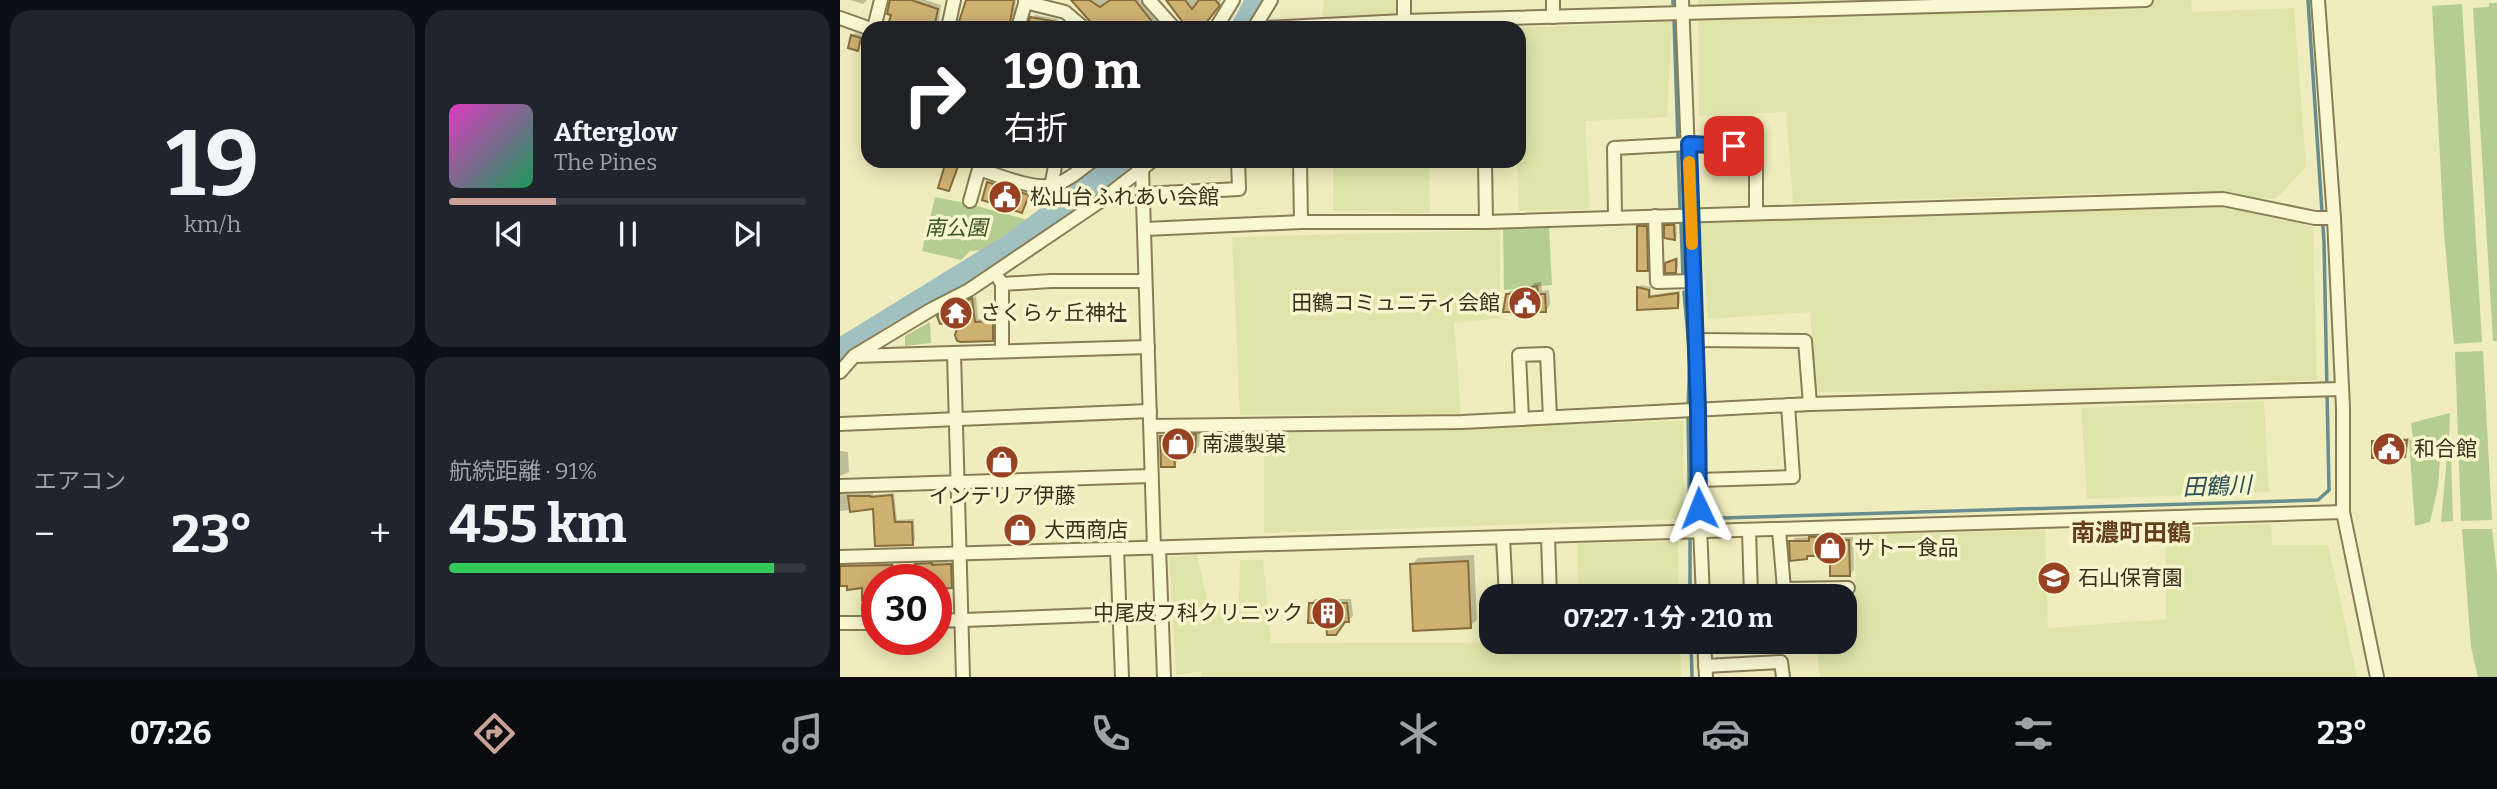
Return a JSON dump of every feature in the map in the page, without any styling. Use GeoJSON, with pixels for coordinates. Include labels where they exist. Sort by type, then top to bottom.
{"type":"FeatureCollection","features":[{"type":"Feature","properties":{"kind":"street"},"geometry":{"type":"LineString","coordinates":[[876,21],[881,0]]}},
{"type":"Feature","properties":{"kind":"street"},"geometry":{"type":"LineString","coordinates":[[950,21],[954,0]]}},
{"type":"Feature","properties":{"kind":"street"},"geometry":{"type":"LineString","coordinates":[[1149,0],[1168,21]]}},
{"type":"Feature","properties":{"kind":"street"},"geometry":{"type":"LineString","coordinates":[[1220,21],[1233,0]]}},
{"type":"Feature","properties":{"kind":"street"},"geometry":{"type":"LineString","coordinates":[[1258,21],[1271,0]]}},
{"type":"Feature","properties":{"kind":"street"},"geometry":{"type":"LineString","coordinates":[[1404,0],[1404,21],[2146,0]]}},
{"type":"Feature","properties":{"kind":"street"},"geometry":{"type":"LineString","coordinates":[[1553,0],[1553,17]]}},
{"type":"Feature","properties":{"kind":"street"},"geometry":{"type":"LineString","coordinates":[[1682,0],[1698,410],[1699,508],[1695,532],[1702,584]]}},
{"type":"Feature","properties":{"kind":"street"},"geometry":{"type":"LineString","coordinates":[[2318,0],[2332,218],[2343,512],[2377,677]]}},
{"type":"Feature","properties":{"kind":"street"},"geometry":{"type":"LineString","coordinates":[[1020,21],[1026,1],[1065,12],[1076,21]]}},
{"type":"Feature","properties":{"kind":"street"},"geometry":{"type":"LineString","coordinates":[[840,18],[861,26]]}},
{"type":"Feature","properties":{"kind":"street"},"geometry":{"type":"LineString","coordinates":[[1615,218],[1614,148],[1689,144],[1756,147],[1756,213]]}},
{"type":"Feature","properties":{"kind":"street"},"geometry":{"type":"LineString","coordinates":[[970,201],[979,168]]}},
{"type":"Feature","properties":{"kind":"street"},"geometry":{"type":"LineString","coordinates":[[988,168],[1026,183],[1051,187],[1082,168]]}},
{"type":"Feature","properties":{"kind":"street"},"geometry":{"type":"LineString","coordinates":[[1051,187],[1055,168]]}},
{"type":"Feature","properties":{"kind":"street"},"geometry":{"type":"LineString","coordinates":[[840,372],[854,356],[922,315],[999,278],[1142,168]]}},
{"type":"Feature","properties":{"kind":"street"},"geometry":{"type":"LineString","coordinates":[[1146,168],[1143,194],[1151,476],[1164,677]]}},
{"type":"Feature","properties":{"kind":"street"},"geometry":{"type":"LineString","coordinates":[[1143,194],[1239,188],[1238,168]]}},
{"type":"Feature","properties":{"kind":"street"},"geometry":{"type":"LineString","coordinates":[[1300,168],[1301,222]]}},
{"type":"Feature","properties":{"kind":"street"},"geometry":{"type":"LineString","coordinates":[[1485,168],[1486,222]]}},
{"type":"Feature","properties":{"kind":"street"},"geometry":{"type":"LineString","coordinates":[[1145,229],[1301,222],[1486,222],[2223,199],[2315,218],[2332,218]]}},
{"type":"Feature","properties":{"kind":"street"},"geometry":{"type":"LineString","coordinates":[[1655,216],[1657,282],[1693,281]]}},
{"type":"Feature","properties":{"kind":"street"},"geometry":{"type":"LineString","coordinates":[[999,278],[1145,281]]}},
{"type":"Feature","properties":{"kind":"street"},"geometry":{"type":"LineString","coordinates":[[999,278],[1002,351]]}},
{"type":"Feature","properties":{"kind":"street"},"geometry":{"type":"LineString","coordinates":[[1696,340],[1805,341],[1810,404]]}},
{"type":"Feature","properties":{"kind":"street"},"geometry":{"type":"LineString","coordinates":[[854,356],[1148,347]]}},
{"type":"Feature","properties":{"kind":"street"},"geometry":{"type":"LineString","coordinates":[[954,354],[963,677]]}},
{"type":"Feature","properties":{"kind":"street"},"geometry":{"type":"LineString","coordinates":[[1522,419],[1518,355],[1547,354],[1550,417]]}},
{"type":"Feature","properties":{"kind":"street"},"geometry":{"type":"LineString","coordinates":[[1151,426],[1522,419],[1810,404],[2339,389]]}},
{"type":"Feature","properties":{"kind":"street"},"geometry":{"type":"LineString","coordinates":[[1698,480],[1793,477],[1788,405]]}},
{"type":"Feature","properties":{"kind":"street"},"geometry":{"type":"LineString","coordinates":[[840,424],[1150,411]]}},
{"type":"Feature","properties":{"kind":"street"},"geometry":{"type":"LineString","coordinates":[[840,486],[1151,476]]}},
{"type":"Feature","properties":{"kind":"street"},"geometry":{"type":"LineString","coordinates":[[840,557],[2343,512]]}},
{"type":"Feature","properties":{"kind":"street"},"geometry":{"type":"LineString","coordinates":[[1779,530],[1784,584]]}},
{"type":"Feature","properties":{"kind":"street"},"geometry":{"type":"LineString","coordinates":[[1749,531],[1751,584]]}},
{"type":"Feature","properties":{"kind":"street"},"geometry":{"type":"LineString","coordinates":[[1548,537],[1550,584]]}},
{"type":"Feature","properties":{"kind":"street"},"geometry":{"type":"LineString","coordinates":[[1503,538],[1505,584]]}},
{"type":"Feature","properties":{"kind":"street"},"geometry":{"type":"LineString","coordinates":[[1117,549],[1122,677]]}},
{"type":"Feature","properties":{"kind":"street"},"geometry":{"type":"LineString","coordinates":[[952,621],[1121,614]]}},
{"type":"Feature","properties":{"kind":"street"},"geometry":{"type":"LineString","coordinates":[[840,624],[861,623]]}},
{"type":"Feature","properties":{"kind":"street"},"geometry":{"type":"LineString","coordinates":[[1705,654],[1706,672],[1781,662],[1783,677]]}},
{"type":"Feature","properties":{"kind":"green space"},"geometry":{"type":"Polygon","coordinates":[[[1324,0],[1400,0],[1401,16],[1322,18],[1324,0]]]}},
{"type":"Feature","properties":{"kind":"green space"},"geometry":{"type":"Polygon","coordinates":[[[1698,0],[2191,0],[2192,12],[2294,8],[2306,167],[2276,199],[2141,192],[1793,203],[1786,112],[1699,116],[1698,0]]]}},
{"type":"Feature","properties":{"kind":"green space"},"geometry":{"type":"Polygon","coordinates":[[[2489,3],[2497,3],[2497,341],[2493,341],[2473,8],[2489,7],[2489,3]]]}},
{"type":"Feature","properties":{"kind":"green space"},"geometry":{"type":"Polygon","coordinates":[[[2462,4],[2482,342],[2454,344],[2444,233],[2432,6],[2462,4]]]}},
{"type":"Feature","properties":{"kind":"green space"},"geometry":{"type":"Polygon","coordinates":[[[1672,22],[1667,117],[1585,121],[1590,209],[1519,211],[1517,168],[1526,168],[1526,27],[1672,22]]]}},
{"type":"Feature","properties":{"kind":"green space"},"geometry":{"type":"Polygon","coordinates":[[[1333,168],[1429,168],[1430,213],[1333,211],[1333,168]]]}},
{"type":"Feature","properties":{"kind":"green space","name":"南公園"},"geometry":{"type":"Polygon","coordinates":[[[935,197],[1028,220],[983,250],[970,251],[961,260],[922,251],[935,197]]]}},
{"type":"Feature","properties":{"kind":"green space"},"geometry":{"type":"Polygon","coordinates":[[[2226,207],[2313,227],[2317,380],[1995,392],[1816,392],[1810,312],[1708,319],[1700,223],[2226,207]]]}},
{"type":"Feature","properties":{"kind":"green space"},"geometry":{"type":"Polygon","coordinates":[[[1503,227],[1549,227],[1552,285],[1504,290],[1503,227]]]}},
{"type":"Feature","properties":{"kind":"green space"},"geometry":{"type":"Polygon","coordinates":[[[1500,230],[1500,318],[1454,323],[1461,414],[1240,415],[1232,237],[1500,230]]]}},
{"type":"Feature","properties":{"kind":"green space"},"geometry":{"type":"Polygon","coordinates":[[[930,322],[931,343],[905,346],[905,336],[930,322]]]}},
{"type":"Feature","properties":{"kind":"green space"},"geometry":{"type":"Polygon","coordinates":[[[2483,351],[2492,520],[2461,521],[2455,352],[2483,351]]]}},
{"type":"Feature","properties":{"kind":"green space"},"geometry":{"type":"Polygon","coordinates":[[[2264,401],[2269,492],[2087,499],[2081,408],[2264,401]]]}},
{"type":"Feature","properties":{"kind":"green space"},"geometry":{"type":"Polygon","coordinates":[[[2450,413],[2449,441],[2441,447],[2438,487],[2430,522],[2415,526],[2409,440],[2413,438],[2411,423],[2450,413]]]}},
{"type":"Feature","properties":{"kind":"green space"},"geometry":{"type":"Polygon","coordinates":[[[1683,421],[1684,519],[1264,533],[1264,433],[1683,421]]]}},
{"type":"Feature","properties":{"kind":"green space"},"geometry":{"type":"Polygon","coordinates":[[[2451,454],[2453,521],[2441,522],[2447,457],[2451,454]]]}},
{"type":"Feature","properties":{"kind":"green space"},"geometry":{"type":"Polygon","coordinates":[[[2271,524],[2272,545],[2328,545],[2357,677],[1820,677],[1817,654],[1857,654],[1856,535],[2045,530],[2048,628],[2166,619],[2165,528],[2271,524]]]}},
{"type":"Feature","properties":{"kind":"green space"},"geometry":{"type":"Polygon","coordinates":[[[2462,529],[2492,529],[2497,572],[2497,677],[2478,677],[2471,647],[2462,529]]]}},
{"type":"Feature","properties":{"kind":"green space"},"geometry":{"type":"Polygon","coordinates":[[[1678,541],[1679,584],[1579,584],[1577,544],[1678,541]]]}},
{"type":"Feature","properties":{"kind":"green space"},"geometry":{"type":"Polygon","coordinates":[[[1197,555],[1209,606],[1239,601],[1240,560],[1263,560],[1271,643],[1479,642],[1479,654],[1680,654],[1681,677],[1201,677],[1201,671],[1176,675],[1169,557],[1197,555]]]}},
{"type":"Feature","properties":{"kind":"building"},"geometry":{"type":"Polygon","coordinates":[[[890,0],[911,0],[938,9],[935,21],[889,21],[891,15],[887,14],[890,0]]]}},
{"type":"Feature","properties":{"kind":"building"},"geometry":{"type":"Polygon","coordinates":[[[966,0],[1014,0],[1010,21],[959,21],[966,0]]]}},
{"type":"Feature","properties":{"kind":"building"},"geometry":{"type":"Polygon","coordinates":[[[1071,0],[1089,0],[1100,7],[1110,0],[1135,0],[1152,21],[1090,21],[1071,0]]]}},
{"type":"Feature","properties":{"kind":"building"},"geometry":{"type":"Polygon","coordinates":[[[1166,0],[1185,0],[1192,9],[1199,0],[1215,0],[1220,5],[1208,21],[1182,21],[1166,0]]]}},
{"type":"Feature","properties":{"kind":"building"},"geometry":{"type":"Polygon","coordinates":[[[1030,17],[1052,21],[1029,21],[1030,17]]]}},
{"type":"Feature","properties":{"kind":"building"},"geometry":{"type":"Polygon","coordinates":[[[851,35],[861,38],[858,51],[848,48],[851,35]]]}},
{"type":"Feature","properties":{"kind":"building"},"geometry":{"type":"Polygon","coordinates":[[[944,168],[957,168],[949,191],[938,188],[944,168]]]}},
{"type":"Feature","properties":{"kind":"building","name":"松山台ふれあい会館"},"geometry":{"type":"Polygon","coordinates":[[[987,182],[1029,195],[1022,213],[982,200],[987,182]]]}},
{"type":"Feature","properties":{"kind":"building"},"geometry":{"type":"Polygon","coordinates":[[[1664,225],[1674,225],[1675,240],[1664,238],[1664,225]]]}},
{"type":"Feature","properties":{"kind":"building"},"geometry":{"type":"Polygon","coordinates":[[[1637,226],[1647,226],[1648,271],[1637,271],[1637,226]]]}},
{"type":"Feature","properties":{"kind":"building"},"geometry":{"type":"Polygon","coordinates":[[[1676,259],[1676,273],[1665,273],[1665,263],[1676,259]]]}},
{"type":"Feature","properties":{"kind":"building","name":"田鶴コミュニティ会館"},"geometry":{"type":"Polygon","coordinates":[[[1537,286],[1538,294],[1545,294],[1546,312],[1503,312],[1506,294],[1525,293],[1527,288],[1537,286]]]}},
{"type":"Feature","properties":{"kind":"building"},"geometry":{"type":"Polygon","coordinates":[[[1637,287],[1649,290],[1649,297],[1678,293],[1678,308],[1637,310],[1637,287]]]}},
{"type":"Feature","properties":{"kind":"building"},"geometry":{"type":"Polygon","coordinates":[[[972,298],[975,322],[993,321],[993,341],[957,341],[955,335],[959,321],[940,324],[937,316],[972,298]]]}},
{"type":"Feature","properties":{"kind":"building","name":"南濃製菓"},"geometry":{"type":"Polygon","coordinates":[[[1196,434],[1195,452],[1174,454],[1175,467],[1161,467],[1160,436],[1196,434]]]}},
{"type":"Feature","properties":{"kind":"building","name":"和合館"},"geometry":{"type":"Polygon","coordinates":[[[2407,440],[2405,457],[2372,458],[2372,441],[2407,440]]]}},
{"type":"Feature","properties":{"kind":"building","name":"インテリア伊藤"},"geometry":{"type":"Polygon","coordinates":[[[1012,451],[1015,470],[992,472],[991,454],[1012,451]]]}},
{"type":"Feature","properties":{"kind":"building"},"geometry":{"type":"Polygon","coordinates":[[[892,495],[895,522],[912,522],[913,545],[875,546],[873,509],[850,512],[848,496],[892,495]]]}},
{"type":"Feature","properties":{"kind":"building","name":"大西商店"},"geometry":{"type":"Polygon","coordinates":[[[1027,517],[1029,543],[1012,543],[1010,518],[1027,517]]]}},
{"type":"Feature","properties":{"kind":"building","name":"サトー食品"},"geometry":{"type":"Polygon","coordinates":[[[1833,536],[1833,540],[1849,540],[1850,576],[1830,576],[1830,556],[1807,556],[1807,559],[1790,561],[1789,541],[1809,541],[1809,537],[1833,536]]]}},
{"type":"Feature","properties":{"kind":"building"},"geometry":{"type":"Polygon","coordinates":[[[1468,561],[1471,628],[1413,631],[1410,564],[1468,561]]]}},
{"type":"Feature","properties":{"kind":"building"},"geometry":{"type":"Polygon","coordinates":[[[840,566],[861,566],[861,588],[847,590],[847,586],[840,586],[840,566]]]}},
{"type":"Feature","properties":{"kind":"building","name":"中尾皮フ科クリニック"},"geometry":{"type":"Polygon","coordinates":[[[1309,603],[1347,603],[1349,622],[1345,622],[1336,635],[1327,635],[1326,623],[1308,623],[1309,603]]]}},
{"type":"Feature","properties":{"kind":"waterway"},"geometry":{"type":"LineString","coordinates":[[1246,21],[1257,0]]}},
{"type":"Feature","properties":{"kind":"waterway","name":"田鶴川"},"geometry":{"type":"LineString","coordinates":[[1689,519],[2318,500],[2329,490],[2324,242],[2308,0]]}},
{"type":"Feature","properties":{"kind":"waterway"},"geometry":{"type":"LineString","coordinates":[[1674,21],[1678,142]]}},
{"type":"Feature","properties":{"kind":"waterway"},"geometry":{"type":"LineString","coordinates":[[1678,152],[1680,207]]}},
{"type":"Feature","properties":{"kind":"waterway"},"geometry":{"type":"LineString","coordinates":[[840,350],[1009,246],[1115,168]]}},
{"type":"Feature","properties":{"kind":"waterway"},"geometry":{"type":"LineString","coordinates":[[1681,223],[1683,277]]}},
{"type":"Feature","properties":{"kind":"waterway"},"geometry":{"type":"LineString","coordinates":[[1684,292],[1690,359],[1688,406]]}},
{"type":"Feature","properties":{"kind":"waterway"},"geometry":{"type":"LineString","coordinates":[[1688,415],[1690,528]]}},
{"type":"Feature","properties":{"kind":"waterway","name":"田鶴川"},"geometry":{"type":"LineString","coordinates":[[1690,536],[1690,584]]}},
{"type":"Feature","properties":{"kind":"waterway","name":"田鶴川"},"geometry":{"type":"LineString","coordinates":[[1691,654],[1692,677]]}},
{"type":"Feature","properties":{"kind":"slow traffic"},"geometry":{"type":"LineString","coordinates":[[1689,162],[1692,244]]}},
{"type":"Feature","properties":{"kind":"place","name":"松山台ふれあい会館"},"geometry":{"type":"Point","coordinates":[1005,197]}},
{"type":"Feature","properties":{"kind":"place","name":"田鶴コミュニティ会館"},"geometry":{"type":"Point","coordinates":[1525,303]}},
{"type":"Feature","properties":{"kind":"place","name":"さくらヶ丘神社"},"geometry":{"type":"Point","coordinates":[956,313]}},
{"type":"Feature","properties":{"kind":"place","name":"南濃製菓"},"geometry":{"type":"Point","coordinates":[1178,444]}},
{"type":"Feature","properties":{"kind":"place","name":"和合館"},"geometry":{"type":"Point","coordinates":[2389,449]}},
{"type":"Feature","properties":{"kind":"place","name":"インテリア伊藤"},"geometry":{"type":"Point","coordinates":[1002,462]}},
{"type":"Feature","properties":{"kind":"place","name":"大西商店"},"geometry":{"type":"Point","coordinates":[1020,530]}},
{"type":"Feature","properties":{"kind":"place","name":"サトー食品"},"geometry":{"type":"Point","coordinates":[1830,548]}},
{"type":"Feature","properties":{"kind":"place","name":"石山保育園"},"geometry":{"type":"Point","coordinates":[2054,578]}},
{"type":"Feature","properties":{"kind":"place","name":"中尾皮フ科クリニック"},"geometry":{"type":"Point","coordinates":[1328,613]}},
{"type":"Feature","properties":{"kind":"district","name":"南濃町田鶴"},"geometry":{"type":"Point","coordinates":[2131,533]}},
{"type":"Feature","properties":{"kind":"route"},"geometry":{"type":"LineString","coordinates":[[1699,508],[1689,144],[1734,146]]}}]}
